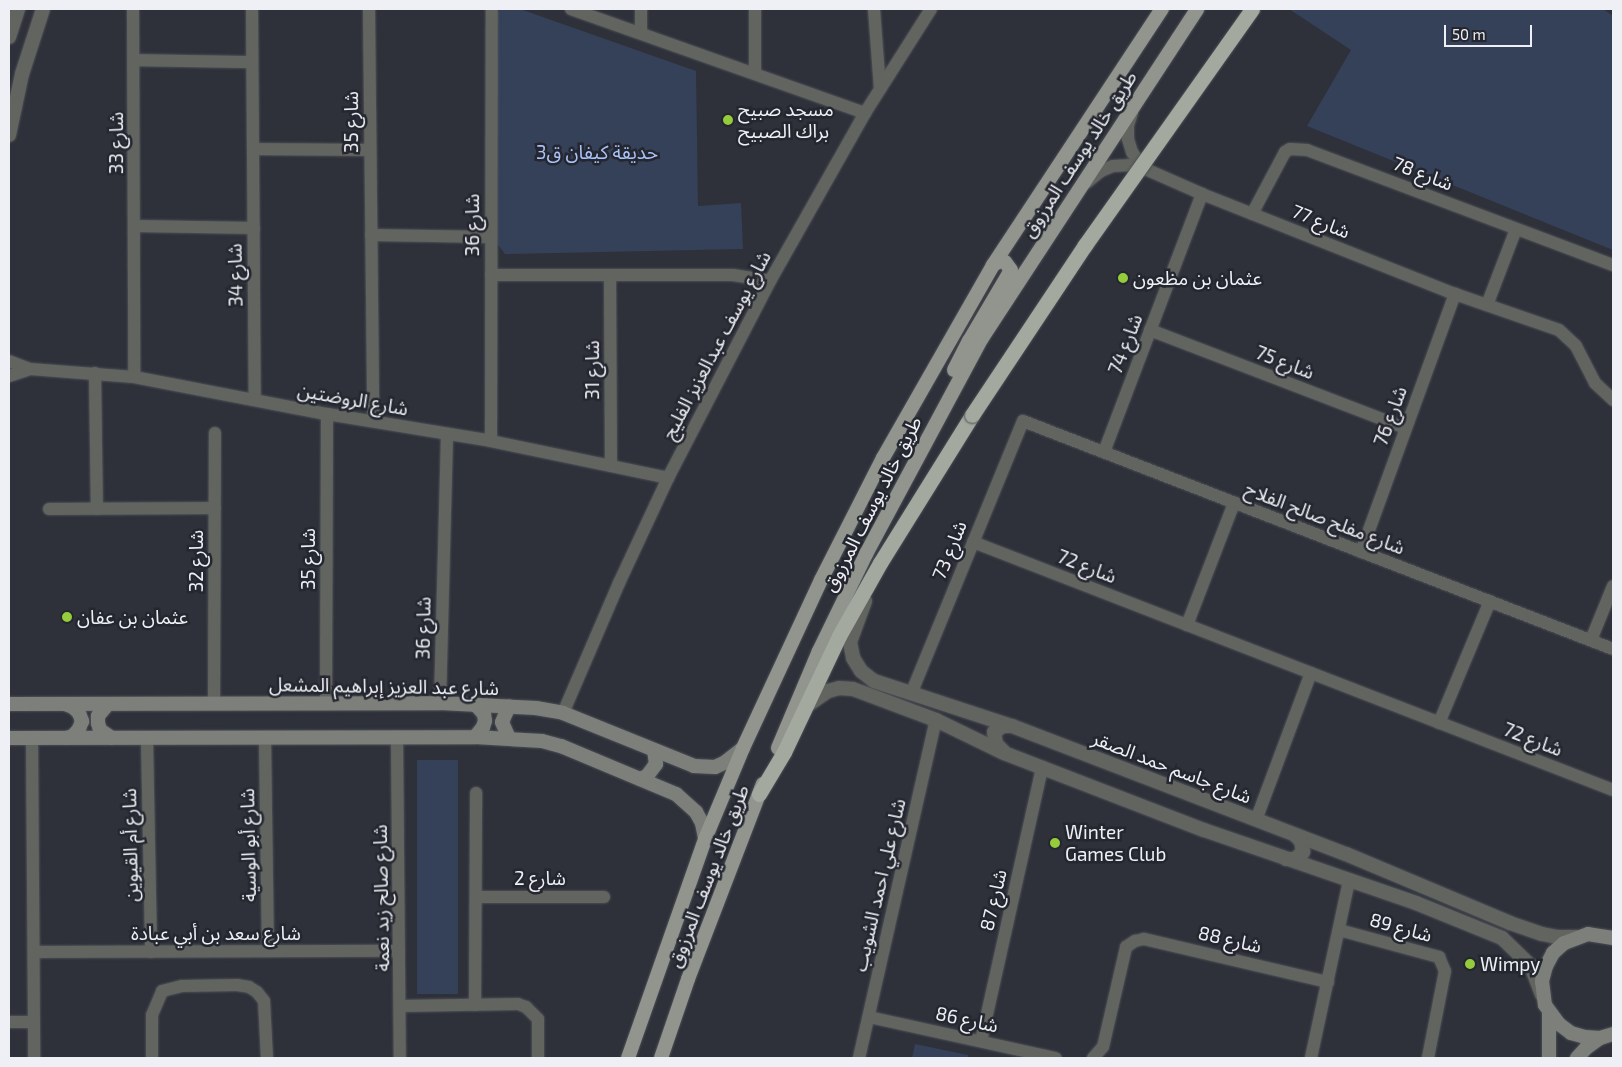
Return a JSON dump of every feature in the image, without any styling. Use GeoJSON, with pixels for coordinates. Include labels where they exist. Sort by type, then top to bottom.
{"type":"FeatureCollection","features":[{"type":"Feature","properties":{"kind":"highway"},"geometry":{"type":"LineString","coordinates":[[759,794],[784,752],[839,636],[880,563],[972,415],[1085,245],[1252,9]]}},
{"type":"Feature","properties":{"kind":"main road","name":"طريق خالد يوسف المرزوق"},"geometry":{"type":"LineString","coordinates":[[628,1058],[704,839],[743,748],[817,588],[883,458],[993,265],[1162,9]]}},
{"type":"Feature","properties":{"kind":"main road","name":"طريق خالد يوسف المرزوق"},"geometry":{"type":"LineString","coordinates":[[661,1058],[688,979],[759,794],[819,652],[870,546],[982,338],[1197,9]]}},
{"type":"Feature","properties":{"kind":"main road"},"geometry":{"type":"LineString","coordinates":[[935,423],[952,375],[969,341],[1010,270],[1005,262],[1000,261],[993,265]]}},
{"type":"Feature","properties":{"kind":"main road","name":"شارع عبد العزيز إبراهيم المشعل"},"geometry":{"type":"LineString","coordinates":[[9,704],[440,703],[509,706],[563,713],[694,766],[706,768],[724,763],[743,748]]}},
{"type":"Feature","properties":{"kind":"main road"},"geometry":{"type":"LineString","coordinates":[[65,704],[73,707],[79,713],[82,721],[79,729],[73,736],[65,738]]}},
{"type":"Feature","properties":{"kind":"main road"},"geometry":{"type":"LineString","coordinates":[[108,704],[98,716],[98,723],[100,730],[112,738]]}},
{"type":"Feature","properties":{"kind":"main road"},"geometry":{"type":"LineString","coordinates":[[475,704],[480,708],[485,721],[475,737]]}},
{"type":"Feature","properties":{"kind":"main road"},"geometry":{"type":"LineString","coordinates":[[508,738],[502,722],[505,711],[509,706]]}},
{"type":"Feature","properties":{"kind":"main road"},"geometry":{"type":"LineString","coordinates":[[9,738],[475,737],[542,741],[561,746],[676,794],[688,802],[696,812],[702,823],[704,839]]}},
{"type":"Feature","properties":{"kind":"main road"},"geometry":{"type":"LineString","coordinates":[[640,779],[653,772],[656,764],[654,750]]}},
{"type":"Feature","properties":{"kind":"main road"},"geometry":{"type":"LineString","coordinates":[[1606,1036],[1585,1037],[1571,1033],[1549,1013],[1542,995],[1544,973],[1553,953],[1564,943],[1577,937],[1599,934],[1613,926]]}},
{"type":"Feature","properties":{"kind":"main road"},"geometry":{"type":"LineString","coordinates":[[1599,934],[1613,938]]}},
{"type":"Feature","properties":{"kind":"main road"},"geometry":{"type":"LineString","coordinates":[[1549,1013],[1549,1058]]}},
{"type":"Feature","properties":{"kind":"main road"},"geometry":{"type":"LineString","coordinates":[[632,1058],[639,1025]]}},
{"type":"Feature","properties":{"kind":"main road"},"geometry":{"type":"LineString","coordinates":[[1577,1058],[1586,1048],[1606,1036]]}},
{"type":"Feature","properties":{"kind":"street"},"geometry":{"type":"LineString","coordinates":[[9,37],[18,9]]}},
{"type":"Feature","properties":{"kind":"street"},"geometry":{"type":"LineString","coordinates":[[9,135],[22,74],[43,9]]}},
{"type":"Feature","properties":{"kind":"street","name":"شارع 33"},"geometry":{"type":"LineString","coordinates":[[133,9],[135,60],[134,377]]}},
{"type":"Feature","properties":{"kind":"street","name":"شارع 34"},"geometry":{"type":"LineString","coordinates":[[252,9],[255,400]]}},
{"type":"Feature","properties":{"kind":"street","name":"شارع 35"},"geometry":{"type":"LineString","coordinates":[[369,9],[373,420]]}},
{"type":"Feature","properties":{"kind":"street","name":"شارع 36"},"geometry":{"type":"LineString","coordinates":[[490,440],[492,9]]}},
{"type":"Feature","properties":{"kind":"street"},"geometry":{"type":"LineString","coordinates":[[571,9],[865,114]]}},
{"type":"Feature","properties":{"kind":"street"},"geometry":{"type":"LineString","coordinates":[[641,9],[641,33]]}},
{"type":"Feature","properties":{"kind":"street"},"geometry":{"type":"LineString","coordinates":[[755,9],[755,74]]}},
{"type":"Feature","properties":{"kind":"street"},"geometry":{"type":"LineString","coordinates":[[874,9],[880,89]]}},
{"type":"Feature","properties":{"kind":"street","name":"شارع يوسف عبدالعزيز الفليج"},"geometry":{"type":"LineString","coordinates":[[563,713],[619,583],[668,478],[770,281],[865,114],[931,9]]}},
{"type":"Feature","properties":{"kind":"street"},"geometry":{"type":"LineString","coordinates":[[135,60],[252,62]]}},
{"type":"Feature","properties":{"kind":"street"},"geometry":{"type":"LineString","coordinates":[[1136,100],[1128,125],[1128,140],[1132,152],[1143,168]]}},
{"type":"Feature","properties":{"kind":"street"},"geometry":{"type":"LineString","coordinates":[[253,149],[370,150]]}},
{"type":"Feature","properties":{"kind":"street","name":"شارع 78"},"geometry":{"type":"LineString","coordinates":[[1252,214],[1284,152],[1298,149],[1308,150],[1613,265]]}},
{"type":"Feature","properties":{"kind":"street","name":"شارع 77"},"geometry":{"type":"LineString","coordinates":[[1075,193],[1106,168],[1126,165],[1143,168],[1202,194],[1455,294],[1559,330],[1571,338],[1595,382],[1613,400]]}},
{"type":"Feature","properties":{"kind":"street","name":"شارع 74"},"geometry":{"type":"LineString","coordinates":[[1104,452],[1202,194]]}},
{"type":"Feature","properties":{"kind":"street"},"geometry":{"type":"LineString","coordinates":[[134,226],[254,228]]}},
{"type":"Feature","properties":{"kind":"street"},"geometry":{"type":"LineString","coordinates":[[1487,305],[1516,229]]}},
{"type":"Feature","properties":{"kind":"street"},"geometry":{"type":"LineString","coordinates":[[371,235],[491,237]]}},
{"type":"Feature","properties":{"kind":"street"},"geometry":{"type":"LineString","coordinates":[[491,275],[733,275],[770,281]]}},
{"type":"Feature","properties":{"kind":"street","name":"شارع 31"},"geometry":{"type":"LineString","coordinates":[[610,275],[611,466]]}},
{"type":"Feature","properties":{"kind":"street","name":"شارع 76"},"geometry":{"type":"LineString","coordinates":[[1361,552],[1455,294]]}},
{"type":"Feature","properties":{"kind":"street","name":"شارع 75"},"geometry":{"type":"LineString","coordinates":[[1150,330],[1405,428]]}},
{"type":"Feature","properties":{"kind":"street","name":"شارع الروضتين"},"geometry":{"type":"LineString","coordinates":[[9,361],[30,369],[134,377],[327,414],[373,420],[446,435],[490,440],[668,478]]}},
{"type":"Feature","properties":{"kind":"street","name":"شارع الروضتين"},"geometry":{"type":"LineString","coordinates":[[9,376],[30,369]]}},
{"type":"Feature","properties":{"kind":"street"},"geometry":{"type":"LineString","coordinates":[[95,373],[97,509]]}},
{"type":"Feature","properties":{"kind":"street","name":"شارع 35"},"geometry":{"type":"LineString","coordinates":[[326,703],[327,414]]}},
{"type":"Feature","properties":{"kind":"street","name":"شارع مفلح صالح الفلاح"},"geometry":{"type":"LineString","coordinates":[[1023,421],[1613,649]]}},
{"type":"Feature","properties":{"kind":"street","name":"شارع 73"},"geometry":{"type":"LineString","coordinates":[[911,694],[1023,421]]}},
{"type":"Feature","properties":{"kind":"street","name":"شارع 32"},"geometry":{"type":"LineString","coordinates":[[214,704],[215,433]]}},
{"type":"Feature","properties":{"kind":"street","name":"شارع 36"},"geometry":{"type":"LineString","coordinates":[[440,703],[446,435]]}},
{"type":"Feature","properties":{"kind":"street"},"geometry":{"type":"LineString","coordinates":[[1187,625],[1234,503]]}},
{"type":"Feature","properties":{"kind":"street","name":"شارع 32"},"geometry":{"type":"LineString","coordinates":[[49,508],[215,508]]}},
{"type":"Feature","properties":{"kind":"street","name":"شارع 72"},"geometry":{"type":"LineString","coordinates":[[973,542],[1613,790]]}},
{"type":"Feature","properties":{"kind":"street","name":"شارع جاسم حمد الصقر"},"geometry":{"type":"LineString","coordinates":[[880,563],[850,642],[853,658],[861,671],[874,681],[1012,726],[1295,834],[1510,923],[1542,934],[1557,937],[1577,937]]}},
{"type":"Feature","properties":{"kind":"street"},"geometry":{"type":"LineString","coordinates":[[1591,640],[1613,586]]}},
{"type":"Feature","properties":{"kind":"street"},"geometry":{"type":"LineString","coordinates":[[1440,723],[1490,601]]}},
{"type":"Feature","properties":{"kind":"street"},"geometry":{"type":"LineString","coordinates":[[1256,820],[1311,673]]}},
{"type":"Feature","properties":{"kind":"street"},"geometry":{"type":"LineString","coordinates":[[804,707],[828,691],[839,688],[853,689],[936,720],[1004,752],[1042,767],[1286,859],[1416,903],[1502,938],[1531,966],[1542,995]]}},
{"type":"Feature","properties":{"kind":"street","name":"شارع علي احمد الشويب"},"geometry":{"type":"LineString","coordinates":[[860,1058],[936,720]]}},
{"type":"Feature","properties":{"kind":"street"},"geometry":{"type":"LineString","coordinates":[[1004,752],[996,744],[994,732],[1004,726],[1012,726]]}},
{"type":"Feature","properties":{"kind":"street","name":"شارع صالح زيد نعمة"},"geometry":{"type":"LineString","coordinates":[[397,737],[400,1058]]}},
{"type":"Feature","properties":{"kind":"street"},"geometry":{"type":"LineString","coordinates":[[32,738],[34,1058]]}},
{"type":"Feature","properties":{"kind":"street","name":"شارع أم القيوين"},"geometry":{"type":"LineString","coordinates":[[147,738],[151,952]]}},
{"type":"Feature","properties":{"kind":"street","name":"شارع أبو الوسية"},"geometry":{"type":"LineString","coordinates":[[265,738],[268,951]]}},
{"type":"Feature","properties":{"kind":"street","name":"شارع 87"},"geometry":{"type":"LineString","coordinates":[[980,1040],[1042,767]]}},
{"type":"Feature","properties":{"kind":"street"},"geometry":{"type":"LineString","coordinates":[[475,1005],[476,793]]}},
{"type":"Feature","properties":{"kind":"street"},"geometry":{"type":"LineString","coordinates":[[1286,859],[1295,859],[1303,852],[1301,841],[1295,834]]}},
{"type":"Feature","properties":{"kind":"street"},"geometry":{"type":"LineString","coordinates":[[1311,1058],[1349,881]]}},
{"type":"Feature","properties":{"kind":"street","name":"شارع 2"},"geometry":{"type":"LineString","coordinates":[[476,897],[604,897]]}},
{"type":"Feature","properties":{"kind":"street","name":"شارع 89"},"geometry":{"type":"LineString","coordinates":[[1339,930],[1438,957],[1445,971],[1428,1058]]}},
{"type":"Feature","properties":{"kind":"street","name":"شارع 88"},"geometry":{"type":"LineString","coordinates":[[1093,1058],[1103,1047],[1126,947],[1130,943],[1144,939],[1328,982]]}},
{"type":"Feature","properties":{"kind":"street","name":"شارع سعد بن أبي عبادة"},"geometry":{"type":"LineString","coordinates":[[34,952],[399,951]]}},
{"type":"Feature","properties":{"kind":"street"},"geometry":{"type":"LineString","coordinates":[[152,1058],[152,1015],[162,992],[172,987],[237,985],[249,987],[257,992],[264,1001],[267,1058]]}},
{"type":"Feature","properties":{"kind":"street"},"geometry":{"type":"LineString","coordinates":[[401,1006],[518,1004],[532,1011],[538,1019],[538,1058]]}},
{"type":"Feature","properties":{"kind":"street","name":"شارع 86"},"geometry":{"type":"LineString","coordinates":[[869,1017],[1056,1058]]}},
{"type":"Feature","properties":{"kind":"street"},"geometry":{"type":"LineString","coordinates":[[9,1022],[34,1022]]}},
{"type":"Feature","properties":{"kind":"green space","name":"حديقة كيفان ق3"},"geometry":{"type":"Polygon","coordinates":[[[502,9],[520,9],[696,71],[698,206],[741,203],[743,249],[505,254],[496,242],[497,12],[502,9]]]}},
{"type":"Feature","properties":{"kind":"green space"},"geometry":{"type":"Polygon","coordinates":[[[1289,9],[1603,9],[1613,16],[1613,250],[1307,126],[1351,50],[1289,9]]]}},
{"type":"Feature","properties":{"kind":"green space"},"geometry":{"type":"Polygon","coordinates":[[[417,760],[458,760],[458,994],[417,994],[417,760]]]}},
{"type":"Feature","properties":{"kind":"green space"},"geometry":{"type":"Polygon","coordinates":[[[915,1044],[968,1055],[968,1058],[912,1058],[915,1044]]]}},
{"type":"Feature","properties":{"kind":"place","name":"مسجد صبيح براك الصبيح"},"geometry":{"type":"Point","coordinates":[728,120]}},
{"type":"Feature","properties":{"kind":"place","name":"عثمان بن مظعون"},"geometry":{"type":"Point","coordinates":[1123,278]}},
{"type":"Feature","properties":{"kind":"place","name":"عثمان بن عفان"},"geometry":{"type":"Point","coordinates":[67,617]}},
{"type":"Feature","properties":{"kind":"place","name":"Winter Games Club"},"geometry":{"type":"Point","coordinates":[1055,843]}},
{"type":"Feature","properties":{"kind":"place","name":"Wimpy"},"geometry":{"type":"Point","coordinates":[1470,964]}}]}
